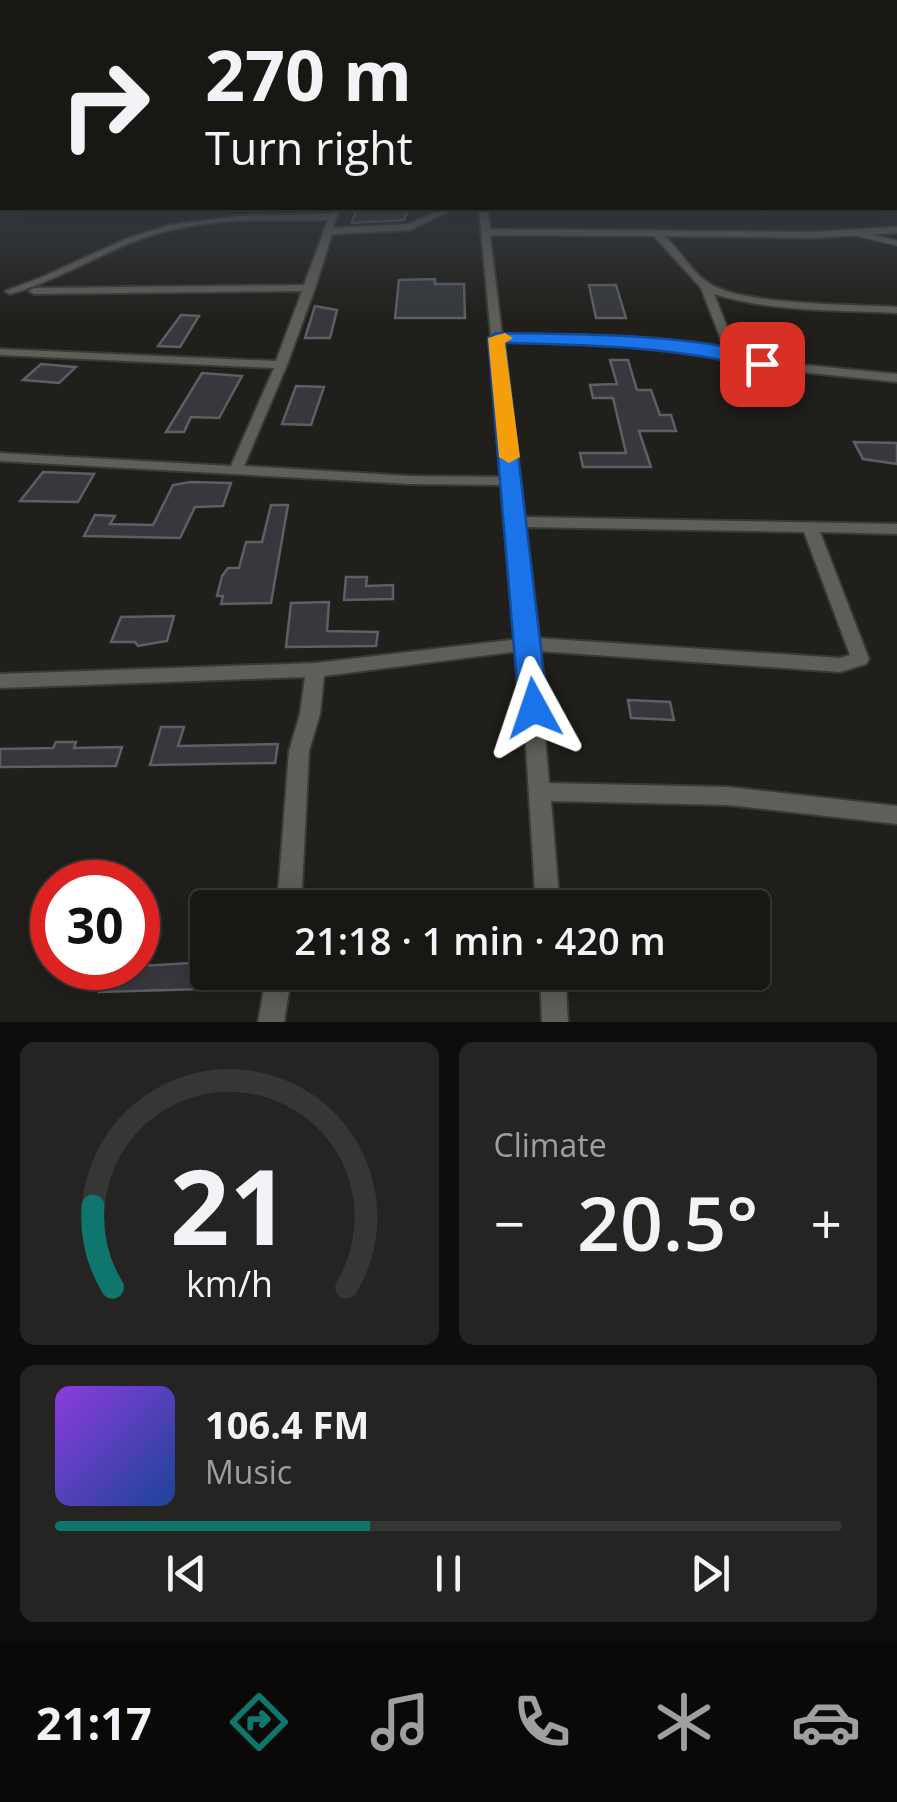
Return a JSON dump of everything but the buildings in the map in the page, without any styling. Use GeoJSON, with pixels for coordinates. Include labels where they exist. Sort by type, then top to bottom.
{"type":"FeatureCollection","features":[{"type":"Feature","properties":{"kind":"street"},"geometry":{"type":"LineString","coordinates":[[5,291],[59,276],[122,243],[169,228],[204,224]]}},
{"type":"Feature","properties":{"kind":"street"},"geometry":{"type":"LineString","coordinates":[[237,467],[310,288],[331,224]]}},
{"type":"Feature","properties":{"kind":"street"},"geometry":{"type":"LineString","coordinates":[[328,232],[417,224]]}},
{"type":"Feature","properties":{"kind":"street"},"geometry":{"type":"LineString","coordinates":[[486,224],[528,644],[547,890]]}},
{"type":"Feature","properties":{"kind":"street"},"geometry":{"type":"LineString","coordinates":[[487,232],[658,235],[897,230]]}},
{"type":"Feature","properties":{"kind":"street"},"geometry":{"type":"LineString","coordinates":[[658,235],[677,248],[706,288],[732,354]]}},
{"type":"Feature","properties":{"kind":"street"},"geometry":{"type":"LineString","coordinates":[[5,291],[310,288]]}},
{"type":"Feature","properties":{"kind":"street"},"geometry":{"type":"LineString","coordinates":[[706,288],[736,297],[897,310]]}},
{"type":"Feature","properties":{"kind":"street"},"geometry":{"type":"LineString","coordinates":[[496,338],[609,340],[732,354],[762,364],[897,378]]}},
{"type":"Feature","properties":{"kind":"street"},"geometry":{"type":"LineString","coordinates":[[0,352],[280,365]]}},
{"type":"Feature","properties":{"kind":"street"},"geometry":{"type":"LineString","coordinates":[[0,457],[237,467],[410,480],[511,481]]}},
{"type":"Feature","properties":{"kind":"street"},"geometry":{"type":"LineString","coordinates":[[516,522],[897,529]]}},
{"type":"Feature","properties":{"kind":"street"},"geometry":{"type":"LineString","coordinates":[[0,681],[315,670],[528,644],[840,665],[860,659],[811,529]]}},
{"type":"Feature","properties":{"kind":"street"},"geometry":{"type":"LineString","coordinates":[[290,890],[299,751],[310,714],[315,670]]}},
{"type":"Feature","properties":{"kind":"street"},"geometry":{"type":"LineString","coordinates":[[540,792],[728,796],[897,814]]}},
{"type":"Feature","properties":{"kind":"street"},"geometry":{"type":"LineString","coordinates":[[270,1022],[276,990]]}},
{"type":"Feature","properties":{"kind":"street"},"geometry":{"type":"LineString","coordinates":[[553,990],[556,1022]]}},
{"type":"Feature","properties":{"kind":"lane"},"geometry":{"type":"LineString","coordinates":[[852,232],[897,244]]}},
{"type":"Feature","properties":{"kind":"slow traffic"},"geometry":{"type":"LineString","coordinates":[[505,338],[496,338],[509,457]]}},
{"type":"Feature","properties":{"kind":"route"},"geometry":{"type":"LineString","coordinates":[[534,708],[496,338],[609,340],[732,354],[762,364]]}}]}
